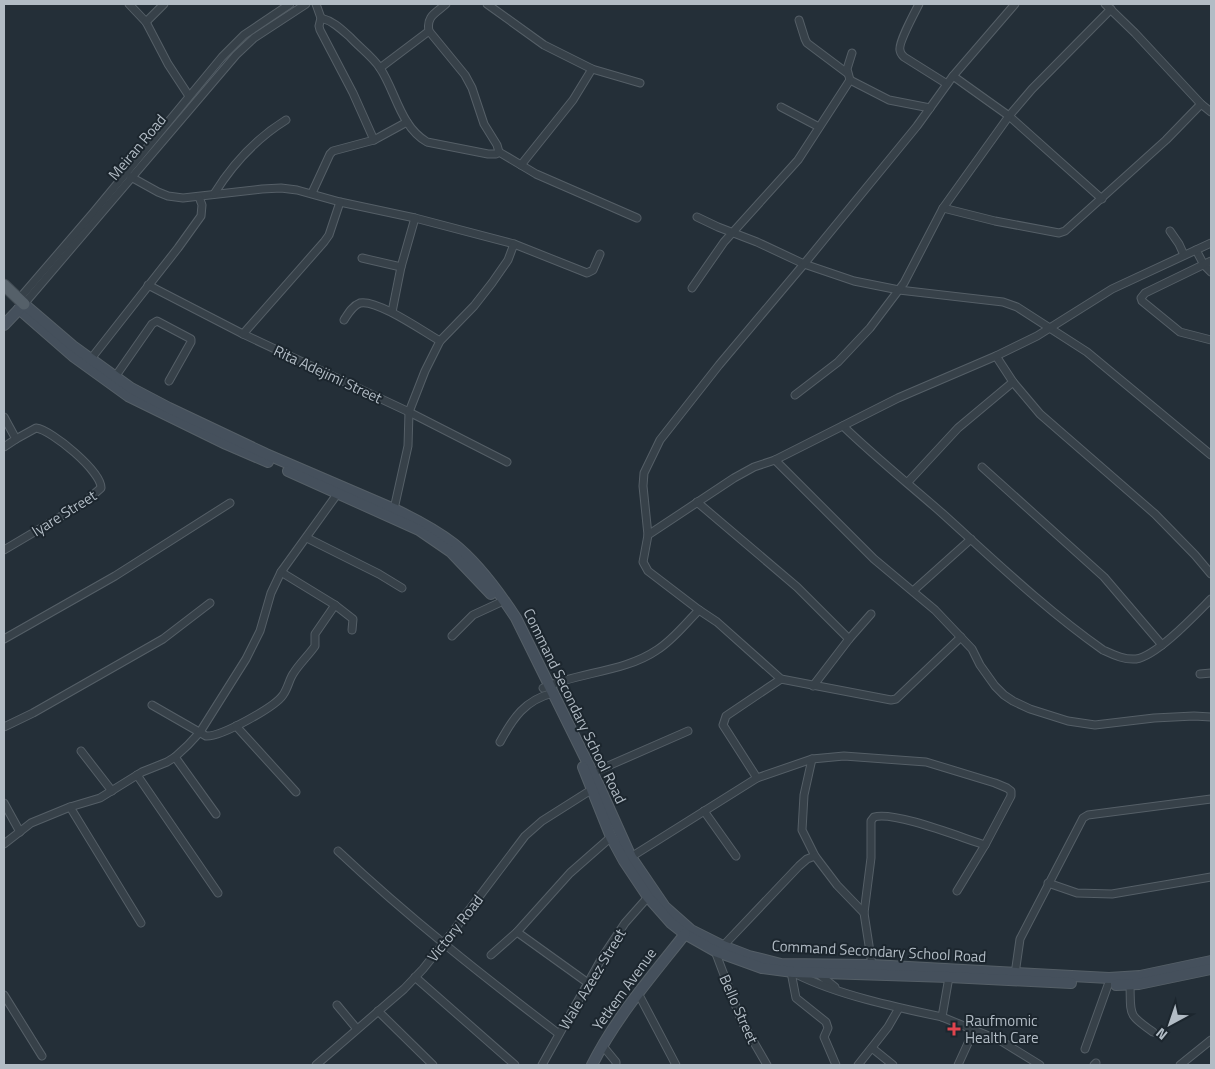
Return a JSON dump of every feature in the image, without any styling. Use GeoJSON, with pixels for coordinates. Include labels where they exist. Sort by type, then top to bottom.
{"type":"FeatureCollection","features":[{"type":"Feature","properties":{"kind":"main road"},"geometry":{"type":"LineString","coordinates":[[4,285],[19,304],[74,357],[128,396],[226,444],[338,493],[351,494],[394,509],[421,523],[454,544],[468,557],[503,605]]}},
{"type":"Feature","properties":{"kind":"main road"},"geometry":{"type":"LineString","coordinates":[[4,294],[90,360],[115,377],[169,408],[351,494],[419,530],[452,552],[503,605]]}},
{"type":"Feature","properties":{"kind":"main road","name":"Meiran Road"},"geometry":{"type":"LineString","coordinates":[[4,315],[19,304]]}},
{"type":"Feature","properties":{"kind":"main road","name":"Meiran Road"},"geometry":{"type":"LineString","coordinates":[[4,324],[19,304]]}},
{"type":"Feature","properties":{"kind":"main road","name":"Command Secondary School Road"},"geometry":{"type":"LineString","coordinates":[[503,605],[514,620],[548,690],[586,773],[591,790],[611,837],[624,861],[648,897],[671,923],[685,934],[762,968],[792,972],[872,965],[1016,974],[1126,978],[1211,961]]}},
{"type":"Feature","properties":{"kind":"main road","name":"Command Secondary School Road"},"geometry":{"type":"LineString","coordinates":[[548,690],[592,773],[631,857],[665,906],[676,918],[719,949],[772,962],[816,969],[1108,985],[1130,985],[1211,969]]}},
{"type":"Feature","properties":{"kind":"main road","name":"Yetkem Avenue"},"geometry":{"type":"LineString","coordinates":[[592,1065],[602,1045],[638,993],[685,934]]}},
{"type":"Feature","properties":{"kind":"street"},"geometry":{"type":"LineString","coordinates":[[129,4],[146,22],[168,64],[189,96]]}},
{"type":"Feature","properties":{"kind":"street"},"geometry":{"type":"LineString","coordinates":[[146,22],[164,4]]}},
{"type":"Feature","properties":{"kind":"street","name":"Meiran Road"},"geometry":{"type":"LineString","coordinates":[[50,268],[231,46],[290,4]]}},
{"type":"Feature","properties":{"kind":"street","name":"Meiran Road"},"geometry":{"type":"LineString","coordinates":[[19,304],[245,45],[306,4]]}},
{"type":"Feature","properties":{"kind":"street"},"geometry":{"type":"LineString","coordinates":[[316,4],[321,18],[320,30],[353,93],[374,140]]}},
{"type":"Feature","properties":{"kind":"street"},"geometry":{"type":"LineString","coordinates":[[446,4],[429,19],[430,31],[465,75],[484,124],[497,145],[499,152],[536,174],[637,218]]}},
{"type":"Feature","properties":{"kind":"street"},"geometry":{"type":"LineString","coordinates":[[487,4],[544,45],[592,69],[640,83]]}},
{"type":"Feature","properties":{"kind":"street"},"geometry":{"type":"LineString","coordinates":[[919,4],[907,27],[899,48],[900,53],[947,84]]}},
{"type":"Feature","properties":{"kind":"street"},"geometry":{"type":"LineString","coordinates":[[961,637],[896,699],[891,700],[781,679],[718,622],[699,610],[645,568],[643,562],[648,535],[643,486],[644,473],[657,445],[719,365],[804,264],[930,108],[952,76],[1015,4]]}},
{"type":"Feature","properties":{"kind":"street"},"geometry":{"type":"LineString","coordinates":[[795,394],[838,362],[870,328],[899,290],[943,208],[1009,116],[1108,6],[1201,104],[1211,112]]}},
{"type":"Feature","properties":{"kind":"street"},"geometry":{"type":"LineString","coordinates":[[321,18],[329,20],[338,26],[380,68],[407,122],[419,136],[427,142],[488,154],[499,152]]}},
{"type":"Feature","properties":{"kind":"street"},"geometry":{"type":"LineString","coordinates":[[799,20],[807,43],[848,77],[889,100],[930,108]]}},
{"type":"Feature","properties":{"kind":"street"},"geometry":{"type":"LineString","coordinates":[[380,68],[430,31]]}},
{"type":"Feature","properties":{"kind":"street"},"geometry":{"type":"LineString","coordinates":[[692,288],[724,242],[798,160],[848,77],[852,53]]}},
{"type":"Feature","properties":{"kind":"street"},"geometry":{"type":"LineString","coordinates":[[521,165],[573,100],[592,69]]}},
{"type":"Feature","properties":{"kind":"street"},"geometry":{"type":"LineString","coordinates":[[952,76],[1009,116],[1102,199]]}},
{"type":"Feature","properties":{"kind":"street"},"geometry":{"type":"LineString","coordinates":[[943,208],[995,221],[1059,233],[1065,231],[1166,140],[1201,104]]}},
{"type":"Feature","properties":{"kind":"street"},"geometry":{"type":"LineString","coordinates":[[781,107],[819,127]]}},
{"type":"Feature","properties":{"kind":"street"},"geometry":{"type":"LineString","coordinates":[[214,194],[223,180],[254,144],[267,132],[286,120]]}},
{"type":"Feature","properties":{"kind":"street"},"geometry":{"type":"LineString","coordinates":[[312,193],[327,157],[333,151],[374,140],[407,122]]}},
{"type":"Feature","properties":{"kind":"street"},"geometry":{"type":"LineString","coordinates":[[131,177],[168,196],[183,198],[280,188],[312,193],[340,202],[415,218],[514,244],[587,273],[593,270],[600,254]]}},
{"type":"Feature","properties":{"kind":"street"},"geometry":{"type":"LineString","coordinates":[[90,360],[178,248],[200,216],[202,205],[199,197]]}},
{"type":"Feature","properties":{"kind":"street"},"geometry":{"type":"LineString","coordinates":[[243,334],[324,242],[340,202]]}},
{"type":"Feature","properties":{"kind":"street"},"geometry":{"type":"LineString","coordinates":[[697,217],[804,264],[854,281],[899,290],[1003,302],[1017,307],[1087,352],[1211,455]]}},
{"type":"Feature","properties":{"kind":"street"},"geometry":{"type":"LineString","coordinates":[[392,312],[401,267],[415,218]]}},
{"type":"Feature","properties":{"kind":"street"},"geometry":{"type":"LineString","coordinates":[[1170,231],[1184,255]]}},
{"type":"Feature","properties":{"kind":"street"},"geometry":{"type":"LineString","coordinates":[[648,535],[754,467],[775,460],[898,398],[996,356],[1051,328],[1112,289],[1211,242]]}},
{"type":"Feature","properties":{"kind":"street"},"geometry":{"type":"LineString","coordinates":[[394,509],[408,446],[409,412],[426,371],[440,341],[474,306],[492,283],[508,260],[514,244]]}},
{"type":"Feature","properties":{"kind":"street"},"geometry":{"type":"LineString","coordinates":[[1196,250],[1204,265],[1211,272]]}},
{"type":"Feature","properties":{"kind":"street"},"geometry":{"type":"LineString","coordinates":[[362,258],[401,267]]}},
{"type":"Feature","properties":{"kind":"street"},"geometry":{"type":"LineString","coordinates":[[1211,261],[1145,293],[1141,298],[1142,301],[1180,332],[1211,340]]}},
{"type":"Feature","properties":{"kind":"street","name":"Rita Adejimi Street"},"geometry":{"type":"LineString","coordinates":[[148,285],[243,334],[409,412],[507,462]]}},
{"type":"Feature","properties":{"kind":"street"},"geometry":{"type":"LineString","coordinates":[[344,320],[352,308],[358,304],[365,303],[392,312],[440,341]]}},
{"type":"Feature","properties":{"kind":"street"},"geometry":{"type":"LineString","coordinates":[[115,377],[152,324],[157,321],[191,339],[169,381]]}},
{"type":"Feature","properties":{"kind":"street"},"geometry":{"type":"LineString","coordinates":[[996,356],[1013,382],[1040,414],[1154,514],[1211,574]]}},
{"type":"Feature","properties":{"kind":"street"},"geometry":{"type":"LineString","coordinates":[[908,482],[958,428],[1013,382]]}},
{"type":"Feature","properties":{"kind":"street"},"geometry":{"type":"LineString","coordinates":[[4,417],[16,439],[4,447]]}},
{"type":"Feature","properties":{"kind":"street"},"geometry":{"type":"LineString","coordinates":[[843,426],[874,456],[908,482],[1044,604],[1103,650],[1118,656],[1137,658],[1147,656],[1162,645],[1211,599]]}},
{"type":"Feature","properties":{"kind":"street","name":"Iyare Street"},"geometry":{"type":"LineString","coordinates":[[4,550],[85,502],[101,488],[100,481],[81,458],[54,436],[36,428],[16,439]]}},
{"type":"Feature","properties":{"kind":"street"},"geometry":{"type":"LineString","coordinates":[[775,460],[874,559],[935,610],[972,649],[980,665],[1004,695],[1030,709],[1068,721],[1095,725],[1154,718],[1211,717]]}},
{"type":"Feature","properties":{"kind":"street"},"geometry":{"type":"LineString","coordinates":[[982,467],[1104,577],[1162,645]]}},
{"type":"Feature","properties":{"kind":"street"},"geometry":{"type":"LineString","coordinates":[[4,844],[44,816],[94,800],[137,775],[175,757],[200,732],[246,659],[260,631],[271,593],[281,572],[338,493]]}},
{"type":"Feature","properties":{"kind":"street"},"geometry":{"type":"LineString","coordinates":[[697,502],[797,587],[849,639]]}},
{"type":"Feature","properties":{"kind":"street"},"geometry":{"type":"LineString","coordinates":[[4,639],[123,571],[230,503]]}},
{"type":"Feature","properties":{"kind":"street"},"geometry":{"type":"LineString","coordinates":[[307,538],[379,574],[402,588]]}},
{"type":"Feature","properties":{"kind":"street"},"geometry":{"type":"LineString","coordinates":[[913,592],[971,539]]}},
{"type":"Feature","properties":{"kind":"street"},"geometry":{"type":"LineString","coordinates":[[281,572],[335,605],[353,619],[352,630]]}},
{"type":"Feature","properties":{"kind":"street"},"geometry":{"type":"LineString","coordinates":[[4,727],[33,714],[163,639],[210,603]]}},
{"type":"Feature","properties":{"kind":"street"},"geometry":{"type":"LineString","coordinates":[[152,705],[206,736],[211,736],[236,726],[283,695],[293,673],[315,646],[315,634],[335,605]]}},
{"type":"Feature","properties":{"kind":"street"},"geometry":{"type":"LineString","coordinates":[[452,636],[473,615],[503,605]]}},
{"type":"Feature","properties":{"kind":"street"},"geometry":{"type":"LineString","coordinates":[[500,742],[510,722],[530,702],[548,690],[572,677],[620,666],[658,650],[699,610]]}},
{"type":"Feature","properties":{"kind":"street"},"geometry":{"type":"LineString","coordinates":[[813,686],[871,614]]}},
{"type":"Feature","properties":{"kind":"street"},"geometry":{"type":"LineString","coordinates":[[1200,674],[1211,673]]}},
{"type":"Feature","properties":{"kind":"street"},"geometry":{"type":"LineString","coordinates":[[757,778],[723,725],[723,720],[726,716],[781,679]]}},
{"type":"Feature","properties":{"kind":"street"},"geometry":{"type":"LineString","coordinates":[[236,726],[296,792]]}},
{"type":"Feature","properties":{"kind":"street"},"geometry":{"type":"LineString","coordinates":[[592,773],[688,731]]}},
{"type":"Feature","properties":{"kind":"street"},"geometry":{"type":"LineString","coordinates":[[81,751],[112,791]]}},
{"type":"Feature","properties":{"kind":"street"},"geometry":{"type":"LineString","coordinates":[[631,857],[757,778],[812,759],[844,756],[926,762],[1007,788],[1011,791],[1011,796],[958,891]]}},
{"type":"Feature","properties":{"kind":"street"},"geometry":{"type":"LineString","coordinates":[[175,757],[216,814]]}},
{"type":"Feature","properties":{"kind":"street"},"geometry":{"type":"LineString","coordinates":[[812,759],[804,795],[802,830],[815,856],[837,885],[864,913]]}},
{"type":"Feature","properties":{"kind":"street"},"geometry":{"type":"LineString","coordinates":[[137,775],[218,893]]}},
{"type":"Feature","properties":{"kind":"street","name":"Victory Road"},"geometry":{"type":"LineString","coordinates":[[316,1065],[404,989],[415,977],[444,944],[525,836],[542,821],[591,790]]}},
{"type":"Feature","properties":{"kind":"street"},"geometry":{"type":"LineString","coordinates":[[1016,974],[1020,939],[1083,818],[1086,816],[1211,799]]}},
{"type":"Feature","properties":{"kind":"street"},"geometry":{"type":"LineString","coordinates":[[4,803],[20,832]]}},
{"type":"Feature","properties":{"kind":"street"},"geometry":{"type":"LineString","coordinates":[[70,807],[141,923]]}},
{"type":"Feature","properties":{"kind":"street"},"geometry":{"type":"LineString","coordinates":[[704,811],[736,856]]}},
{"type":"Feature","properties":{"kind":"street"},"geometry":{"type":"LineString","coordinates":[[872,965],[864,913],[871,858],[872,821],[874,817],[879,815],[899,817],[985,845]]}},
{"type":"Feature","properties":{"kind":"street"},"geometry":{"type":"LineString","coordinates":[[491,955],[516,932],[570,873],[611,837]]}},
{"type":"Feature","properties":{"kind":"street"},"geometry":{"type":"LineString","coordinates":[[338,851],[384,894],[444,944],[559,1034]]}},
{"type":"Feature","properties":{"kind":"street"},"geometry":{"type":"LineString","coordinates":[[719,949],[799,866],[807,859],[815,856]]}},
{"type":"Feature","properties":{"kind":"street"},"geometry":{"type":"LineString","coordinates":[[1048,883],[1077,894],[1112,894],[1211,877]]}},
{"type":"Feature","properties":{"kind":"street","name":"Wale Azeez Street"},"geometry":{"type":"LineString","coordinates":[[542,1065],[588,983],[625,923],[648,897]]}},
{"type":"Feature","properties":{"kind":"street"},"geometry":{"type":"LineString","coordinates":[[516,932],[588,983]]}},
{"type":"Feature","properties":{"kind":"street","name":"Bello Street"},"geometry":{"type":"LineString","coordinates":[[719,949],[740,1020],[767,1065]]}},
{"type":"Feature","properties":{"kind":"street"},"geometry":{"type":"LineString","coordinates":[[816,969],[839,990]]}},
{"type":"Feature","properties":{"kind":"street"},"geometry":{"type":"LineString","coordinates":[[792,972],[818,985],[942,1018],[1001,1041],[1040,1065]]}},
{"type":"Feature","properties":{"kind":"street"},"geometry":{"type":"LineString","coordinates":[[792,972],[796,998],[826,1022],[828,1028],[824,1037],[836,1065]]}},
{"type":"Feature","properties":{"kind":"street"},"geometry":{"type":"LineString","coordinates":[[415,977],[503,1056],[516,1065]]}},
{"type":"Feature","properties":{"kind":"street"},"geometry":{"type":"LineString","coordinates":[[942,1018],[949,977]]}},
{"type":"Feature","properties":{"kind":"street"},"geometry":{"type":"LineString","coordinates":[[1085,1049],[1108,985]]}},
{"type":"Feature","properties":{"kind":"street"},"geometry":{"type":"LineString","coordinates":[[1130,985],[1130,1012],[1136,1020],[1153,1032]]}},
{"type":"Feature","properties":{"kind":"street"},"geometry":{"type":"LineString","coordinates":[[638,993],[676,1065]]}},
{"type":"Feature","properties":{"kind":"street"},"geometry":{"type":"LineString","coordinates":[[4,995],[42,1056]]}},
{"type":"Feature","properties":{"kind":"street"},"geometry":{"type":"LineString","coordinates":[[337,1005],[357,1029]]}},
{"type":"Feature","properties":{"kind":"street"},"geometry":{"type":"LineString","coordinates":[[858,1065],[888,1027],[899,1008]]}},
{"type":"Feature","properties":{"kind":"street"},"geometry":{"type":"LineString","coordinates":[[378,1011],[433,1065]]}},
{"type":"Feature","properties":{"kind":"street"},"geometry":{"type":"LineString","coordinates":[[958,1065],[974,1030]]}},
{"type":"Feature","properties":{"kind":"street"},"geometry":{"type":"LineString","coordinates":[[1180,1065],[1211,1040]]}},
{"type":"Feature","properties":{"kind":"street"},"geometry":{"type":"LineString","coordinates":[[602,1045],[616,1062],[616,1065]]}},
{"type":"Feature","properties":{"kind":"street"},"geometry":{"type":"LineString","coordinates":[[872,1048],[893,1065]]}},
{"type":"Feature","properties":{"kind":"street"},"geometry":{"type":"LineString","coordinates":[[325,1058],[331,1065]]}},
{"type":"Feature","properties":{"kind":"place","name":"Raufmomic Health Care"},"geometry":{"type":"Point","coordinates":[954,1029]}}]}
